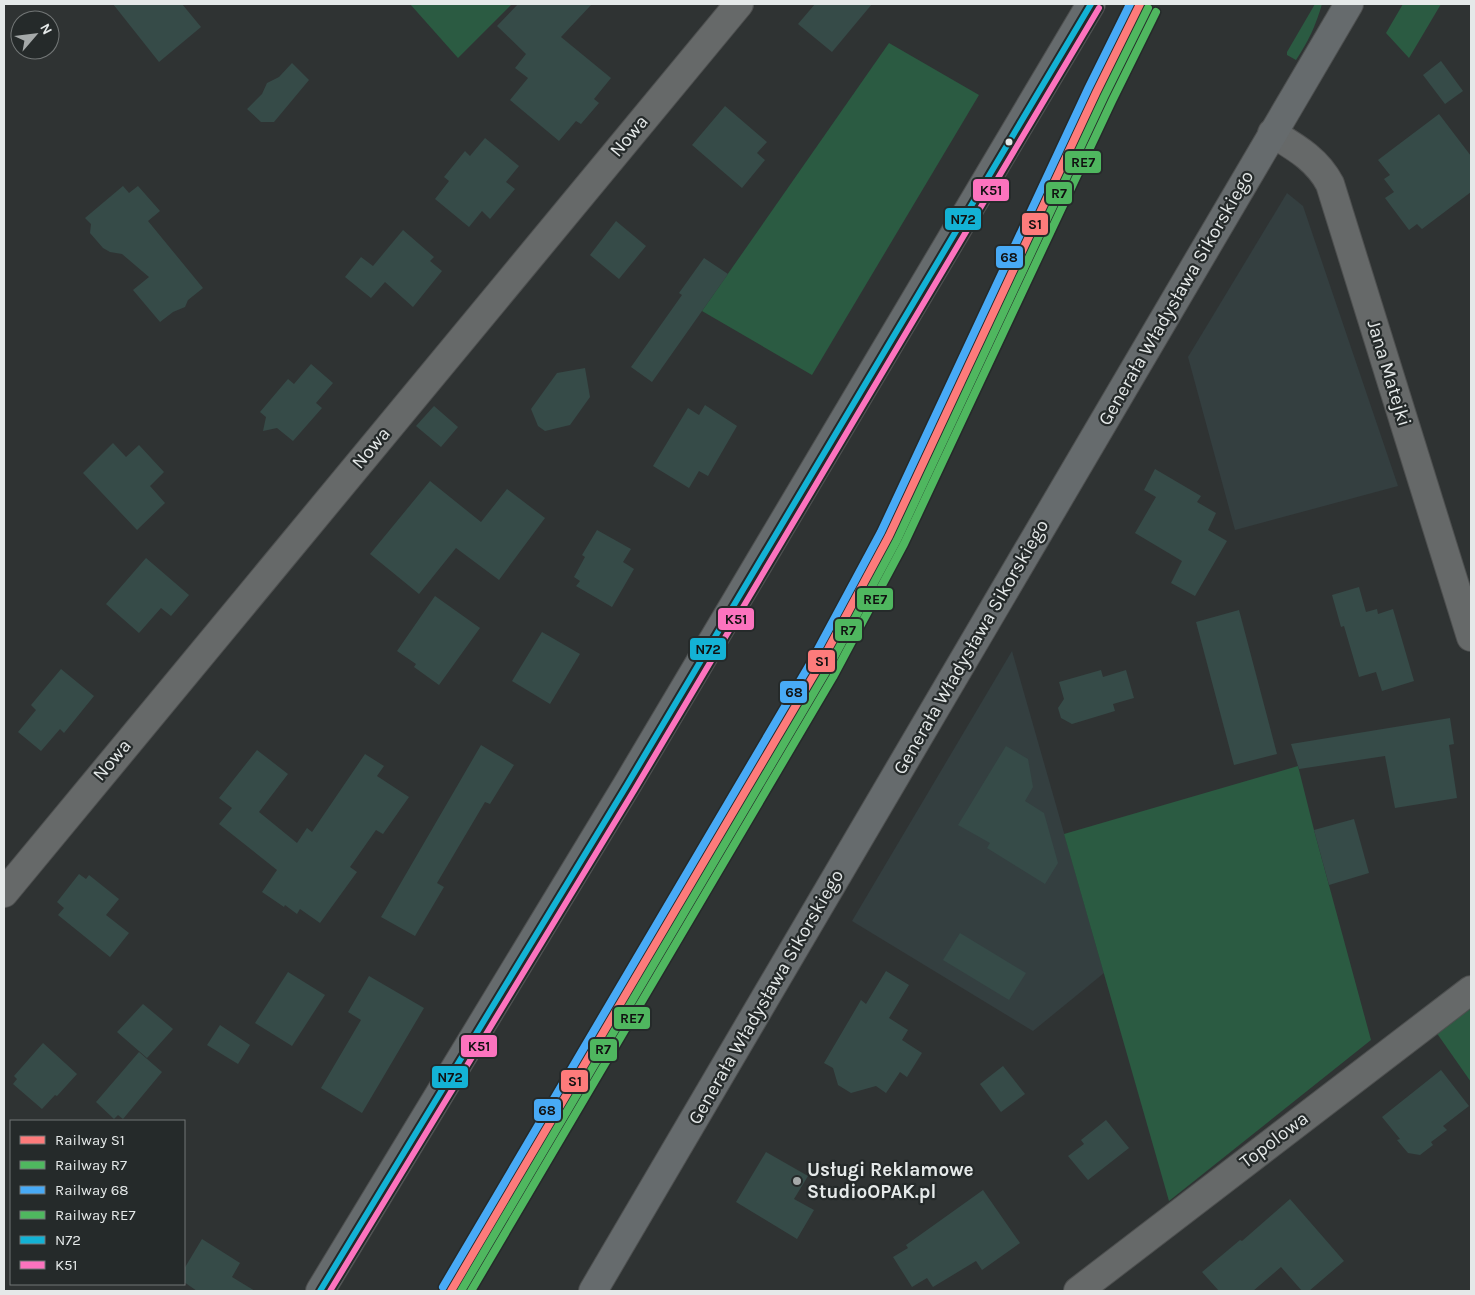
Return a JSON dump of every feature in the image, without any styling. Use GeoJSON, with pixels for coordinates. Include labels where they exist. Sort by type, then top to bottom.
{"type":"FeatureCollection","features":[{"type":"Feature","properties":{"kind":"main road"},"geometry":{"type":"LineString","coordinates":[[320,1291],[627,785],[1091,4]]}},
{"type":"Feature","properties":{"kind":"main road","name":"Generała Władysława Sikorskiego"},"geometry":{"type":"LineString","coordinates":[[594,1291],[1349,4]]}},
{"type":"Feature","properties":{"kind":"street","name":"Nowa"},"geometry":{"type":"LineString","coordinates":[[4,893],[738,4]]}},
{"type":"Feature","properties":{"kind":"street","name":"Jana Matejki"},"geometry":{"type":"LineString","coordinates":[[1272,133],[1313,160],[1326,175],[1330,184],[1471,637]]}},
{"type":"Feature","properties":{"kind":"street","name":"Topolowa"},"geometry":{"type":"LineString","coordinates":[[1078,1291],[1471,990]]}},
{"type":"Feature","properties":{"kind":"shaded area"},"geometry":{"type":"Polygon","coordinates":[[[1287,193],[1303,206],[1398,486],[1235,530],[1188,357],[1287,193]]]}},
{"type":"Feature","properties":{"kind":"shaded area"},"geometry":{"type":"Polygon","coordinates":[[[1012,651],[1104,973],[1033,1031],[852,921],[1012,651]]]}},
{"type":"Feature","properties":{"kind":"green space"},"geometry":{"type":"Polygon","coordinates":[[[410,4],[512,4],[458,58],[410,4]]]}},
{"type":"Feature","properties":{"kind":"green space"},"geometry":{"type":"Polygon","coordinates":[[[1315,4],[1322,4],[1311,33],[1296,60],[1287,55],[1287,52],[1315,4]]]}},
{"type":"Feature","properties":{"kind":"green space"},"geometry":{"type":"Polygon","coordinates":[[[1403,4],[1441,4],[1409,58],[1386,33],[1403,4]]]}},
{"type":"Feature","properties":{"kind":"green space"},"geometry":{"type":"Polygon","coordinates":[[[889,43],[979,95],[812,375],[702,311],[889,43]]]}},
{"type":"Feature","properties":{"kind":"green space"},"geometry":{"type":"Polygon","coordinates":[[[1298,766],[1371,1040],[1169,1201],[1064,834],[1298,766]]]}},
{"type":"Feature","properties":{"kind":"green space"},"geometry":{"type":"Polygon","coordinates":[[[1471,1005],[1471,1082],[1436,1032],[1471,1005]]]}},
{"type":"Feature","properties":{"kind":"building"},"geometry":{"type":"Polygon","coordinates":[[[113,4],[182,4],[201,27],[159,62],[113,4]]]}},
{"type":"Feature","properties":{"kind":"building"},"geometry":{"type":"Polygon","coordinates":[[[518,4],[592,4],[561,37],[611,78],[594,99],[599,103],[581,124],[576,121],[559,141],[510,100],[528,78],[515,68],[526,54],[497,26],[518,4]]]}},
{"type":"Feature","properties":{"kind":"building"},"geometry":{"type":"Polygon","coordinates":[[[815,4],[872,4],[832,52],[798,24],[815,4]]]}},
{"type":"Feature","properties":{"kind":"building"},"geometry":{"type":"Polygon","coordinates":[[[1441,61],[1463,91],[1445,104],[1423,75],[1441,61]]]}},
{"type":"Feature","properties":{"kind":"building"},"geometry":{"type":"Polygon","coordinates":[[[292,63],[309,80],[274,122],[261,122],[247,109],[262,94],[267,83],[279,77],[292,63]]]}},
{"type":"Feature","properties":{"kind":"building"},"geometry":{"type":"Polygon","coordinates":[[[725,106],[767,142],[757,153],[765,160],[742,188],[692,145],[725,106]]]}},
{"type":"Feature","properties":{"kind":"building"},"geometry":{"type":"Polygon","coordinates":[[[1439,114],[1471,156],[1471,192],[1422,229],[1417,224],[1409,230],[1385,198],[1394,192],[1384,179],[1390,175],[1378,160],[1439,114]]]}},
{"type":"Feature","properties":{"kind":"building"},"geometry":{"type":"Polygon","coordinates":[[[485,138],[519,166],[506,182],[515,189],[490,219],[482,211],[469,227],[435,199],[449,181],[444,177],[465,151],[470,156],[485,138]]]}},
{"type":"Feature","properties":{"kind":"building"},"geometry":{"type":"Polygon","coordinates":[[[123,186],[129,193],[138,186],[160,211],[148,221],[203,288],[188,300],[185,307],[173,312],[160,322],[133,290],[149,277],[122,254],[110,252],[103,248],[90,233],[91,224],[85,218],[123,186]]]}},
{"type":"Feature","properties":{"kind":"building"},"geometry":{"type":"Polygon","coordinates":[[[616,221],[646,246],[619,279],[590,255],[616,221]]]}},
{"type":"Feature","properties":{"kind":"building"},"geometry":{"type":"Polygon","coordinates":[[[403,230],[434,257],[430,261],[442,271],[413,307],[385,282],[371,298],[345,277],[361,257],[373,266],[403,230]]]}},
{"type":"Feature","properties":{"kind":"building"},"geometry":{"type":"Polygon","coordinates":[[[704,258],[728,274],[652,382],[631,367],[682,295],[679,293],[704,258]]]}},
{"type":"Feature","properties":{"kind":"building"},"geometry":{"type":"Polygon","coordinates":[[[311,364],[333,383],[316,403],[322,408],[293,441],[277,428],[263,431],[266,417],[260,412],[288,379],[294,384],[311,364]]]}},
{"type":"Feature","properties":{"kind":"building"},"geometry":{"type":"Polygon","coordinates":[[[585,368],[590,397],[570,425],[545,431],[538,426],[531,409],[557,373],[585,368]]]}},
{"type":"Feature","properties":{"kind":"building"},"geometry":{"type":"Polygon","coordinates":[[[705,405],[737,426],[708,476],[699,471],[689,488],[653,466],[688,408],[699,415],[705,405]]]}},
{"type":"Feature","properties":{"kind":"building"},"geometry":{"type":"Polygon","coordinates":[[[434,406],[458,427],[441,447],[416,426],[434,406]]]}},
{"type":"Feature","properties":{"kind":"building"},"geometry":{"type":"Polygon","coordinates":[[[113,443],[126,457],[139,445],[164,472],[150,486],[165,503],[137,530],[83,473],[113,443]]]}},
{"type":"Feature","properties":{"kind":"building"},"geometry":{"type":"Polygon","coordinates":[[[1155,469],[1201,496],[1197,502],[1216,513],[1208,530],[1227,541],[1195,596],[1171,583],[1182,561],[1135,533],[1156,497],[1144,490],[1155,469]]]}},
{"type":"Feature","properties":{"kind":"building"},"geometry":{"type":"Polygon","coordinates":[[[430,481],[481,522],[507,489],[545,518],[499,580],[456,548],[419,594],[370,554],[430,481]]]}},
{"type":"Feature","properties":{"kind":"building"},"geometry":{"type":"Polygon","coordinates":[[[597,530],[631,549],[623,562],[634,569],[612,607],[576,586],[580,581],[574,577],[585,557],[582,555],[597,530]]]}},
{"type":"Feature","properties":{"kind":"building"},"geometry":{"type":"Polygon","coordinates":[[[146,558],[189,595],[171,616],[161,608],[139,633],[106,604],[146,558]]]}},
{"type":"Feature","properties":{"kind":"building"},"geometry":{"type":"Polygon","coordinates":[[[1359,587],[1366,612],[1377,609],[1378,614],[1393,609],[1414,681],[1382,691],[1376,672],[1359,677],[1344,626],[1341,627],[1332,595],[1359,587]]]}},
{"type":"Feature","properties":{"kind":"building"},"geometry":{"type":"Polygon","coordinates":[[[435,596],[480,628],[439,685],[414,667],[416,664],[397,651],[435,596]]]}},
{"type":"Feature","properties":{"kind":"building"},"geometry":{"type":"Polygon","coordinates":[[[1239,610],[1277,754],[1234,765],[1196,622],[1239,610]]]}},
{"type":"Feature","properties":{"kind":"building"},"geometry":{"type":"Polygon","coordinates":[[[542,632],[580,654],[550,704],[512,681],[542,632]]]}},
{"type":"Feature","properties":{"kind":"building"},"geometry":{"type":"Polygon","coordinates":[[[61,669],[94,696],[64,733],[60,729],[41,751],[18,732],[36,710],[31,705],[61,669]]]}},
{"type":"Feature","properties":{"kind":"building"},"geometry":{"type":"Polygon","coordinates":[[[1101,670],[1103,677],[1126,670],[1134,698],[1113,704],[1115,711],[1072,724],[1061,718],[1058,708],[1064,699],[1059,682],[1101,670]]]}},
{"type":"Feature","properties":{"kind":"building"},"geometry":{"type":"Polygon","coordinates":[[[1450,718],[1454,744],[1449,745],[1457,798],[1395,808],[1385,756],[1299,769],[1291,744],[1450,718]]]}},
{"type":"Feature","properties":{"kind":"building"},"geometry":{"type":"Polygon","coordinates":[[[481,745],[514,765],[490,804],[485,802],[437,883],[444,887],[415,936],[381,917],[481,745]]]}},
{"type":"Feature","properties":{"kind":"building"},"geometry":{"type":"Polygon","coordinates":[[[1006,746],[1028,759],[1033,787],[1025,801],[1044,813],[1058,863],[1045,884],[987,848],[990,843],[958,825],[1006,746]]]}},
{"type":"Feature","properties":{"kind":"building"},"geometry":{"type":"Polygon","coordinates":[[[257,750],[288,774],[259,812],[297,843],[307,828],[312,832],[365,754],[384,766],[377,776],[409,797],[383,834],[376,830],[350,867],[357,872],[320,923],[300,909],[297,914],[262,892],[277,870],[219,824],[232,808],[219,798],[257,750]]]}},
{"type":"Feature","properties":{"kind":"building"},"geometry":{"type":"Polygon","coordinates":[[[1354,819],[1369,873],[1329,885],[1314,830],[1354,819]]]}},
{"type":"Feature","properties":{"kind":"building"},"geometry":{"type":"Polygon","coordinates":[[[79,874],[86,879],[89,875],[119,899],[106,915],[129,933],[110,957],[58,915],[64,908],[57,902],[79,874]]]}},
{"type":"Feature","properties":{"kind":"building"},"geometry":{"type":"Polygon","coordinates":[[[960,933],[1026,973],[1009,1000],[943,960],[960,933]]]}},
{"type":"Feature","properties":{"kind":"building"},"geometry":{"type":"Polygon","coordinates":[[[886,971],[909,985],[889,1018],[908,1030],[902,1040],[922,1053],[907,1077],[900,1072],[886,1093],[876,1086],[851,1093],[838,1085],[833,1068],[824,1063],[861,1000],[866,1004],[886,971]]]}},
{"type":"Feature","properties":{"kind":"building"},"geometry":{"type":"Polygon","coordinates":[[[288,972],[325,995],[292,1046],[255,1023],[288,972]]]}},
{"type":"Feature","properties":{"kind":"building"},"geometry":{"type":"Polygon","coordinates":[[[369,976],[424,1008],[362,1113],[321,1088],[361,1020],[348,1012],[369,976]]]}},
{"type":"Feature","properties":{"kind":"building"},"geometry":{"type":"Polygon","coordinates":[[[143,1004],[173,1029],[147,1058],[117,1032],[143,1004]]]}},
{"type":"Feature","properties":{"kind":"building"},"geometry":{"type":"Polygon","coordinates":[[[220,1025],[250,1045],[238,1064],[207,1045],[220,1025]]]}},
{"type":"Feature","properties":{"kind":"building"},"geometry":{"type":"Polygon","coordinates":[[[43,1043],[77,1074],[42,1109],[13,1084],[17,1079],[14,1076],[43,1043]]]}},
{"type":"Feature","properties":{"kind":"building"},"geometry":{"type":"Polygon","coordinates":[[[139,1052],[162,1072],[123,1119],[118,1115],[114,1119],[96,1102],[139,1052]]]}},
{"type":"Feature","properties":{"kind":"building"},"geometry":{"type":"Polygon","coordinates":[[[1003,1066],[1025,1094],[1001,1112],[980,1084],[1003,1066]]]}},
{"type":"Feature","properties":{"kind":"building"},"geometry":{"type":"Polygon","coordinates":[[[1441,1070],[1469,1106],[1443,1126],[1447,1130],[1431,1142],[1433,1145],[1420,1155],[1408,1153],[1397,1140],[1400,1139],[1382,1117],[1441,1070]]]}},
{"type":"Feature","properties":{"kind":"building"},"geometry":{"type":"Polygon","coordinates":[[[1106,1120],[1129,1148],[1088,1180],[1068,1156],[1084,1144],[1081,1140],[1106,1120]]]}},
{"type":"Feature","properties":{"kind":"building"},"geometry":{"type":"Polygon","coordinates":[[[766,1152],[808,1176],[794,1199],[814,1210],[797,1239],[736,1202],[766,1152]]]}},
{"type":"Feature","properties":{"kind":"building"},"geometry":{"type":"Polygon","coordinates":[[[983,1190],[1020,1243],[982,1270],[976,1261],[933,1287],[927,1278],[912,1287],[893,1257],[908,1248],[906,1245],[983,1190]]]}},
{"type":"Feature","properties":{"kind":"building"},"geometry":{"type":"Polygon","coordinates":[[[1290,1199],[1344,1261],[1309,1291],[1302,1291],[1281,1267],[1253,1291],[1219,1291],[1202,1272],[1240,1240],[1242,1241],[1290,1199]]]}},
{"type":"Feature","properties":{"kind":"building"},"geometry":{"type":"Polygon","coordinates":[[[202,1239],[240,1263],[232,1277],[255,1291],[197,1291],[185,1283],[185,1267],[202,1239]]]}},
{"type":"Feature","properties":{"kind":"rail line","name":"68"},"geometry":{"type":"LineString","coordinates":[[443,1287],[810,664],[881,532],[1088,89],[1130,4]]}},
{"type":"Feature","properties":{"kind":"rail line","name":"S1"},"geometry":{"type":"LineString","coordinates":[[451,1291],[818,668],[889,536],[1096,93],[1140,4]]}},
{"type":"Feature","properties":{"kind":"rail line","name":"R7"},"geometry":{"type":"LineString","coordinates":[[461,1291],[826,672],[897,540],[1104,97],[1148,8]]}},
{"type":"Feature","properties":{"kind":"rail line","name":"RE7"},"geometry":{"type":"LineString","coordinates":[[471,1291],[833,677],[904,544],[1112,101],[1156,12]]}},
{"type":"Feature","properties":{"kind":"transit line","name":"N72"},"geometry":{"type":"LineString","coordinates":[[320,1291],[627,785],[1091,4]]}},
{"type":"Feature","properties":{"kind":"transit line","name":"K51"},"geometry":{"type":"LineString","coordinates":[[330,1291],[635,789],[1099,8]]}},
{"type":"Feature","properties":{"kind":"place","name":"Usługi Reklamowe StudioOPAK.pl"},"geometry":{"type":"Point","coordinates":[797,1181]}}]}
